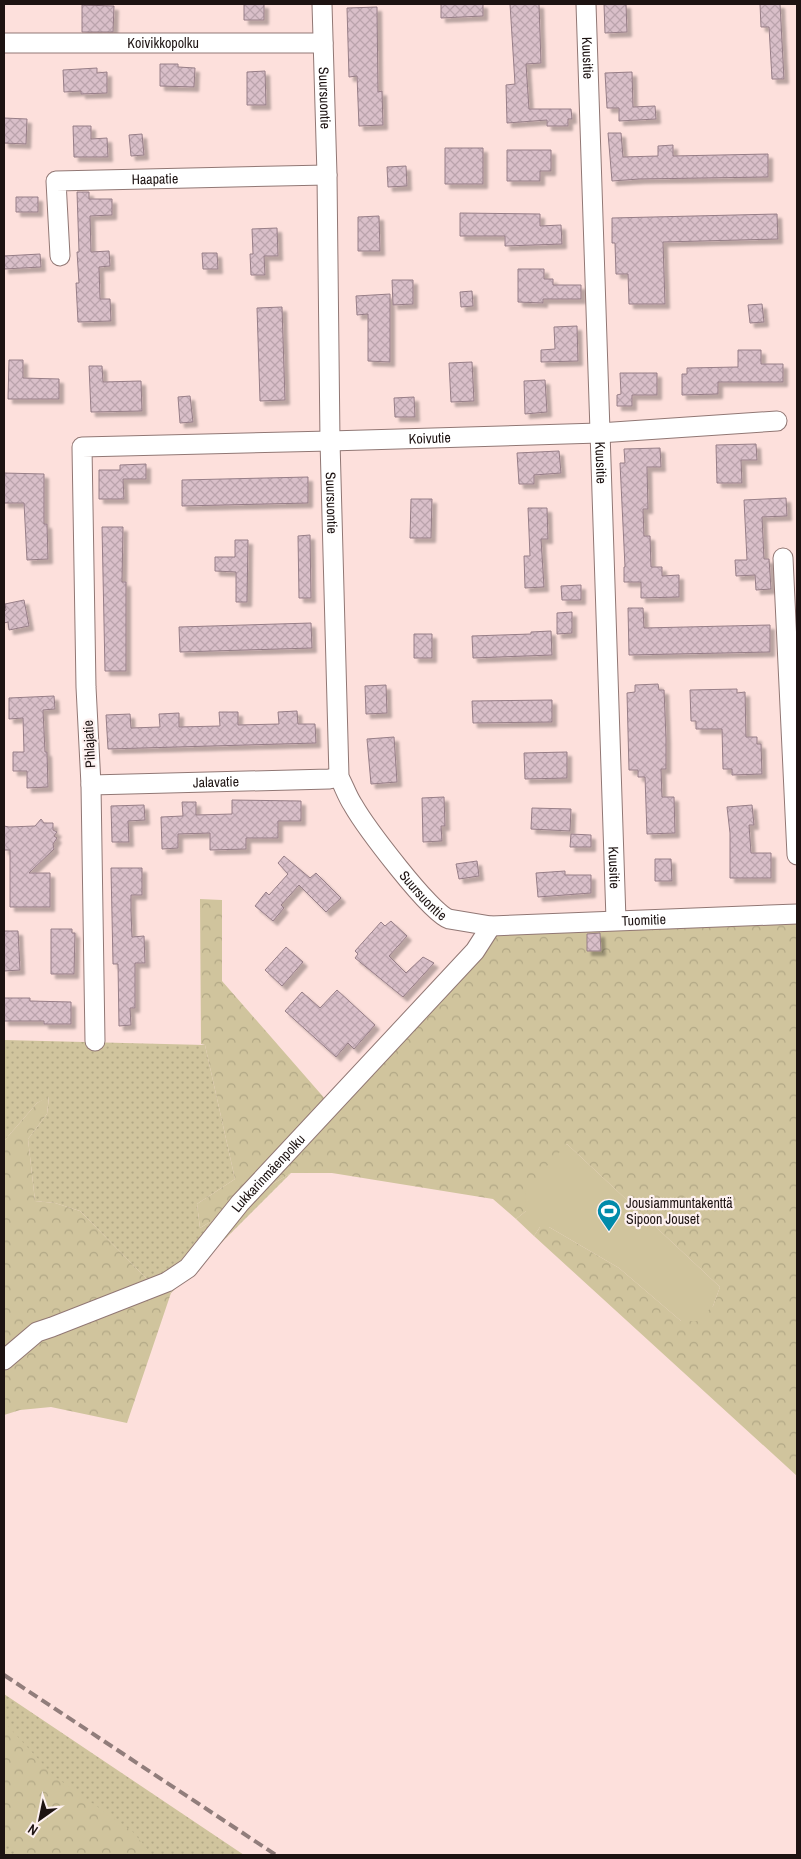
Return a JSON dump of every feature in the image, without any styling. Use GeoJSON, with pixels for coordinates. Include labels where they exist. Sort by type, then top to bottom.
{"type":"FeatureCollection","features":[{"type":"Feature","properties":{"kind":"street","name":"Suursuontie"},"geometry":{"type":"LineString","coordinates":[[322,4],[327,175],[330,441],[339,777],[353,806],[433,908],[449,920],[491,926]]}},
{"type":"Feature","properties":{"kind":"street","name":"Kuusitie"},"geometry":{"type":"LineString","coordinates":[[586,4],[616,920]]}},
{"type":"Feature","properties":{"kind":"street","name":"Koivikkopolku"},"geometry":{"type":"LineString","coordinates":[[4,43],[323,43]]}},
{"type":"Feature","properties":{"kind":"street","name":"Haapatie"},"geometry":{"type":"LineString","coordinates":[[60,256],[56,181],[327,175]]}},
{"type":"Feature","properties":{"kind":"street","name":"Koivutie"},"geometry":{"type":"LineString","coordinates":[[82,447],[600,433],[777,421]]}},
{"type":"Feature","properties":{"kind":"street","name":"Pihlajatie"},"geometry":{"type":"LineString","coordinates":[[82,447],[86,687],[91,785],[95,1041]]}},
{"type":"Feature","properties":{"kind":"street"},"geometry":{"type":"LineString","coordinates":[[783,558],[797,855]]}},
{"type":"Feature","properties":{"kind":"street","name":"Jalavatie"},"geometry":{"type":"LineString","coordinates":[[91,785],[328,779],[339,777]]}},
{"type":"Feature","properties":{"kind":"street","name":"Tuomitie"},"geometry":{"type":"LineString","coordinates":[[491,926],[797,914]]}},
{"type":"Feature","properties":{"kind":"street","name":"Lukkarinmäenpolku"},"geometry":{"type":"LineString","coordinates":[[4,1360],[37,1332],[166,1282],[188,1268],[240,1203],[475,951],[491,926]]}},
{"type":"Feature","properties":{"kind":"green space"},"geometry":{"type":"Polygon","coordinates":[[[200,899],[222,900],[222,981],[326,1100],[489,932],[797,921],[797,1476],[534,1236],[540,1227],[549,1227],[619,1268],[681,1321],[713,1306],[720,1287],[567,1144],[526,1211],[516,1219],[493,1199],[332,1173],[291,1173],[200,1228],[197,1204],[235,1179],[205,1045],[201,1044],[200,899]]]}},
{"type":"Feature","properties":{"kind":"green space"},"geometry":{"type":"Polygon","coordinates":[[[4,1040],[205,1045],[235,1179],[197,1204],[200,1228],[291,1173],[171,1293],[146,1278],[80,1211],[55,1203],[35,1201],[28,1139],[47,1114],[49,1097],[37,1103],[4,1141],[4,1040]]]}},
{"type":"Feature","properties":{"kind":"green space"},"geometry":{"type":"Polygon","coordinates":[[[49,1096],[47,1114],[28,1139],[35,1201],[55,1203],[80,1211],[146,1278],[171,1293],[127,1423],[51,1407],[20,1410],[4,1415],[4,1141],[37,1103],[49,1096]]]}},
{"type":"Feature","properties":{"kind":"green space","name":"Jousiammuntakenttä Sipoon Jouset"},"geometry":{"type":"Polygon","coordinates":[[[567,1144],[720,1287],[713,1306],[697,1321],[681,1321],[619,1268],[549,1227],[540,1227],[534,1236],[516,1219],[526,1211],[525,1190],[567,1144]]]}},
{"type":"Feature","properties":{"kind":"green space"},"geometry":{"type":"Polygon","coordinates":[[[4,1694],[244,1855],[4,1855],[4,1694]]]}},
{"type":"Feature","properties":{"kind":"green space"},"geometry":{"type":"Polygon","coordinates":[[[4,1722],[54,1776],[133,1832],[152,1855],[17,1855],[4,1838],[4,1722]]]}},
{"type":"Feature","properties":{"kind":"building"},"geometry":{"type":"Polygon","coordinates":[[[244,4],[264,4],[264,20],[244,20],[244,4]]]}},
{"type":"Feature","properties":{"kind":"building"},"geometry":{"type":"Polygon","coordinates":[[[441,4],[483,4],[483,16],[441,18],[441,4]]]}},
{"type":"Feature","properties":{"kind":"building"},"geometry":{"type":"Polygon","coordinates":[[[510,4],[539,4],[541,63],[526,64],[529,109],[571,109],[572,119],[568,119],[568,126],[547,126],[547,120],[507,123],[506,85],[515,84],[510,4]]]}},
{"type":"Feature","properties":{"kind":"building"},"geometry":{"type":"Polygon","coordinates":[[[604,4],[626,4],[627,32],[605,33],[604,4]]]}},
{"type":"Feature","properties":{"kind":"building"},"geometry":{"type":"Polygon","coordinates":[[[760,4],[780,4],[784,79],[772,79],[769,27],[761,27],[760,4]]]}},
{"type":"Feature","properties":{"kind":"building"},"geometry":{"type":"Polygon","coordinates":[[[82,5],[114,6],[113,32],[82,32],[82,5]]]}},
{"type":"Feature","properties":{"kind":"building"},"geometry":{"type":"Polygon","coordinates":[[[377,7],[378,92],[382,91],[383,125],[359,126],[357,76],[349,77],[347,8],[377,7]]]}},
{"type":"Feature","properties":{"kind":"building"},"geometry":{"type":"Polygon","coordinates":[[[160,64],[178,64],[178,67],[195,68],[194,87],[160,86],[160,64]]]}},
{"type":"Feature","properties":{"kind":"building"},"geometry":{"type":"Polygon","coordinates":[[[97,68],[97,73],[107,72],[107,93],[81,94],[81,91],[64,92],[63,70],[97,68]]]}},
{"type":"Feature","properties":{"kind":"building"},"geometry":{"type":"Polygon","coordinates":[[[265,71],[266,105],[247,105],[247,72],[265,71]]]}},
{"type":"Feature","properties":{"kind":"building"},"geometry":{"type":"Polygon","coordinates":[[[632,72],[633,107],[655,106],[656,119],[619,121],[619,108],[607,108],[605,73],[632,72]]]}},
{"type":"Feature","properties":{"kind":"building"},"geometry":{"type":"Polygon","coordinates":[[[4,118],[27,119],[26,144],[4,143],[4,118]]]}},
{"type":"Feature","properties":{"kind":"building"},"geometry":{"type":"Polygon","coordinates":[[[73,126],[91,126],[91,139],[107,138],[108,157],[74,157],[73,126]]]}},
{"type":"Feature","properties":{"kind":"building"},"geometry":{"type":"Polygon","coordinates":[[[608,133],[621,133],[623,157],[658,156],[658,146],[673,145],[673,156],[768,154],[768,177],[612,181],[608,133]]]}},
{"type":"Feature","properties":{"kind":"building"},"geometry":{"type":"Polygon","coordinates":[[[142,134],[144,155],[131,156],[129,135],[142,134]]]}},
{"type":"Feature","properties":{"kind":"building"},"geometry":{"type":"Polygon","coordinates":[[[445,148],[483,148],[483,184],[445,184],[445,148]]]}},
{"type":"Feature","properties":{"kind":"building"},"geometry":{"type":"Polygon","coordinates":[[[507,150],[551,150],[551,171],[540,171],[540,181],[507,181],[507,150]]]}},
{"type":"Feature","properties":{"kind":"building"},"geometry":{"type":"Polygon","coordinates":[[[406,166],[407,186],[388,187],[387,167],[406,166]]]}},
{"type":"Feature","properties":{"kind":"building"},"geometry":{"type":"Polygon","coordinates":[[[77,192],[89,192],[89,199],[112,199],[112,215],[90,216],[91,252],[109,251],[110,266],[99,267],[100,299],[110,299],[111,321],[78,322],[76,283],[79,283],[77,192]]]}},
{"type":"Feature","properties":{"kind":"building"},"geometry":{"type":"Polygon","coordinates":[[[16,197],[38,197],[38,212],[16,212],[16,197]]]}},
{"type":"Feature","properties":{"kind":"building"},"geometry":{"type":"Polygon","coordinates":[[[460,213],[540,214],[540,226],[561,225],[562,244],[505,246],[505,236],[460,236],[460,213]]]}},
{"type":"Feature","properties":{"kind":"building"},"geometry":{"type":"Polygon","coordinates":[[[777,214],[778,239],[663,242],[665,304],[629,304],[628,274],[616,274],[615,243],[612,243],[612,218],[777,214]]]}},
{"type":"Feature","properties":{"kind":"building"},"geometry":{"type":"Polygon","coordinates":[[[379,216],[380,251],[358,251],[358,217],[379,216]]]}},
{"type":"Feature","properties":{"kind":"building"},"geometry":{"type":"Polygon","coordinates":[[[277,228],[278,256],[264,256],[265,275],[251,275],[250,254],[253,254],[252,229],[277,228]]]}},
{"type":"Feature","properties":{"kind":"building"},"geometry":{"type":"Polygon","coordinates":[[[202,253],[217,253],[218,269],[203,269],[202,253]]]}},
{"type":"Feature","properties":{"kind":"building"},"geometry":{"type":"Polygon","coordinates":[[[40,254],[41,267],[4,269],[4,256],[40,254]]]}},
{"type":"Feature","properties":{"kind":"building"},"geometry":{"type":"Polygon","coordinates":[[[518,269],[544,269],[544,279],[553,279],[553,285],[581,285],[581,299],[543,299],[543,303],[518,302],[518,269]]]}},
{"type":"Feature","properties":{"kind":"building"},"geometry":{"type":"Polygon","coordinates":[[[392,280],[413,280],[413,304],[393,305],[392,280]]]}},
{"type":"Feature","properties":{"kind":"building"},"geometry":{"type":"Polygon","coordinates":[[[472,291],[473,306],[461,307],[460,292],[472,291]]]}},
{"type":"Feature","properties":{"kind":"building"},"geometry":{"type":"Polygon","coordinates":[[[390,294],[390,362],[368,361],[368,314],[357,315],[356,296],[390,294]]]}},
{"type":"Feature","properties":{"kind":"building"},"geometry":{"type":"Polygon","coordinates":[[[762,304],[764,322],[750,323],[748,305],[762,304]]]}},
{"type":"Feature","properties":{"kind":"building"},"geometry":{"type":"Polygon","coordinates":[[[282,307],[285,400],[260,401],[257,308],[282,307]]]}},
{"type":"Feature","properties":{"kind":"building"},"geometry":{"type":"Polygon","coordinates":[[[577,326],[578,361],[541,362],[541,350],[555,349],[554,327],[577,326]]]}},
{"type":"Feature","properties":{"kind":"building"},"geometry":{"type":"Polygon","coordinates":[[[738,350],[761,350],[761,364],[783,364],[783,382],[718,382],[718,394],[682,395],[682,374],[687,374],[687,368],[738,367],[738,350]]]}},
{"type":"Feature","properties":{"kind":"building"},"geometry":{"type":"Polygon","coordinates":[[[9,360],[23,360],[23,378],[59,379],[59,399],[8,399],[9,360]]]}},
{"type":"Feature","properties":{"kind":"building"},"geometry":{"type":"Polygon","coordinates":[[[472,362],[474,401],[451,402],[449,363],[472,362]]]}},
{"type":"Feature","properties":{"kind":"building"},"geometry":{"type":"Polygon","coordinates":[[[89,366],[102,366],[103,382],[141,381],[142,411],[91,412],[89,366]]]}},
{"type":"Feature","properties":{"kind":"building"},"geometry":{"type":"Polygon","coordinates":[[[620,373],[657,373],[657,395],[632,395],[632,406],[617,406],[617,395],[621,394],[620,373]]]}},
{"type":"Feature","properties":{"kind":"building"},"geometry":{"type":"Polygon","coordinates":[[[545,380],[547,412],[525,414],[524,381],[545,380]]]}},
{"type":"Feature","properties":{"kind":"building"},"geometry":{"type":"Polygon","coordinates":[[[190,396],[193,422],[180,423],[178,397],[190,396]]]}},
{"type":"Feature","properties":{"kind":"building"},"geometry":{"type":"Polygon","coordinates":[[[414,397],[415,417],[395,417],[394,398],[414,397]]]}},
{"type":"Feature","properties":{"kind":"building"},"geometry":{"type":"Polygon","coordinates":[[[756,444],[757,460],[741,460],[742,483],[717,483],[716,445],[756,444]]]}},
{"type":"Feature","properties":{"kind":"building"},"geometry":{"type":"Polygon","coordinates":[[[660,448],[661,467],[647,467],[648,509],[643,509],[644,536],[650,536],[651,567],[662,567],[662,576],[679,575],[679,597],[641,598],[641,582],[624,582],[625,567],[620,463],[625,463],[624,449],[660,448]]]}},
{"type":"Feature","properties":{"kind":"building"},"geometry":{"type":"Polygon","coordinates":[[[559,451],[561,473],[534,475],[534,484],[519,484],[517,453],[559,451]]]}},
{"type":"Feature","properties":{"kind":"building"},"geometry":{"type":"Polygon","coordinates":[[[146,464],[146,479],[123,479],[124,499],[99,499],[99,470],[120,470],[120,465],[146,464]]]}},
{"type":"Feature","properties":{"kind":"building"},"geometry":{"type":"Polygon","coordinates":[[[4,473],[44,474],[44,524],[47,524],[48,559],[27,560],[24,503],[4,503],[4,473]]]}},
{"type":"Feature","properties":{"kind":"building"},"geometry":{"type":"Polygon","coordinates":[[[308,477],[308,503],[182,506],[182,480],[308,477]]]}},
{"type":"Feature","properties":{"kind":"building"},"geometry":{"type":"Polygon","coordinates":[[[786,498],[787,516],[762,517],[764,559],[769,559],[771,589],[756,590],[755,575],[736,576],[735,560],[747,560],[744,500],[786,498]]]}},
{"type":"Feature","properties":{"kind":"building"},"geometry":{"type":"Polygon","coordinates":[[[411,499],[432,499],[431,538],[410,538],[411,499]]]}},
{"type":"Feature","properties":{"kind":"building"},"geometry":{"type":"Polygon","coordinates":[[[528,508],[547,508],[548,539],[541,539],[544,587],[525,588],[524,556],[530,556],[528,508]]]}},
{"type":"Feature","properties":{"kind":"building"},"geometry":{"type":"Polygon","coordinates":[[[102,527],[123,527],[122,582],[126,582],[126,671],[105,671],[102,527]]]}},
{"type":"Feature","properties":{"kind":"building"},"geometry":{"type":"Polygon","coordinates":[[[310,535],[311,598],[299,598],[298,536],[310,535]]]}},
{"type":"Feature","properties":{"kind":"building"},"geometry":{"type":"Polygon","coordinates":[[[235,540],[248,540],[247,602],[236,602],[236,572],[215,571],[215,557],[235,557],[235,540]]]}},
{"type":"Feature","properties":{"kind":"building"},"geometry":{"type":"Polygon","coordinates":[[[581,585],[581,600],[562,600],[561,586],[581,585]]]}},
{"type":"Feature","properties":{"kind":"building"},"geometry":{"type":"Polygon","coordinates":[[[24,600],[29,626],[9,630],[8,622],[4,623],[5,604],[24,600]]]}},
{"type":"Feature","properties":{"kind":"building"},"geometry":{"type":"Polygon","coordinates":[[[628,608],[643,608],[644,628],[770,625],[770,652],[629,655],[628,608]]]}},
{"type":"Feature","properties":{"kind":"building"},"geometry":{"type":"Polygon","coordinates":[[[572,612],[572,633],[557,634],[557,613],[572,612]]]}},
{"type":"Feature","properties":{"kind":"building"},"geometry":{"type":"Polygon","coordinates":[[[311,623],[312,648],[180,652],[179,627],[311,623]]]}},
{"type":"Feature","properties":{"kind":"building"},"geometry":{"type":"Polygon","coordinates":[[[551,631],[552,655],[473,658],[472,636],[531,634],[531,632],[551,631]]]}},
{"type":"Feature","properties":{"kind":"building"},"geometry":{"type":"Polygon","coordinates":[[[414,634],[432,634],[432,658],[414,658],[414,634]]]}},
{"type":"Feature","properties":{"kind":"building"},"geometry":{"type":"Polygon","coordinates":[[[658,684],[659,690],[664,690],[666,738],[666,769],[661,769],[662,797],[674,797],[675,833],[647,834],[645,777],[638,777],[638,770],[629,770],[627,693],[635,692],[635,685],[658,684]]]}},
{"type":"Feature","properties":{"kind":"building"},"geometry":{"type":"Polygon","coordinates":[[[386,685],[387,713],[366,714],[365,686],[386,685]]]}},
{"type":"Feature","properties":{"kind":"building"},"geometry":{"type":"Polygon","coordinates":[[[737,689],[737,693],[745,692],[746,737],[757,737],[757,744],[761,744],[762,774],[732,775],[732,769],[723,769],[722,729],[696,729],[696,721],[691,721],[690,690],[737,689]]]}},
{"type":"Feature","properties":{"kind":"building"},"geometry":{"type":"Polygon","coordinates":[[[54,696],[55,709],[43,710],[48,787],[27,788],[27,771],[13,771],[13,752],[24,752],[23,718],[9,719],[9,698],[54,696]]]}},
{"type":"Feature","properties":{"kind":"building"},"geometry":{"type":"Polygon","coordinates":[[[552,700],[552,722],[473,723],[472,701],[552,700]]]}},
{"type":"Feature","properties":{"kind":"building"},"geometry":{"type":"Polygon","coordinates":[[[297,711],[298,724],[315,724],[316,743],[108,749],[106,715],[130,714],[131,728],[160,727],[159,714],[179,713],[179,727],[220,726],[219,712],[238,712],[238,725],[279,724],[278,712],[297,711]]]}},
{"type":"Feature","properties":{"kind":"building"},"geometry":{"type":"Polygon","coordinates":[[[394,737],[397,782],[371,784],[367,739],[394,737]]]}},
{"type":"Feature","properties":{"kind":"building"},"geometry":{"type":"Polygon","coordinates":[[[567,752],[567,778],[525,779],[524,753],[567,752]]]}},
{"type":"Feature","properties":{"kind":"building"},"geometry":{"type":"Polygon","coordinates":[[[444,797],[445,826],[441,826],[442,841],[423,842],[422,798],[444,797]]]}},
{"type":"Feature","properties":{"kind":"building"},"geometry":{"type":"Polygon","coordinates":[[[232,800],[301,801],[301,821],[278,821],[278,838],[246,838],[246,849],[210,850],[210,833],[178,834],[178,848],[162,849],[161,817],[183,816],[182,802],[196,802],[196,815],[232,814],[232,800]]]}},
{"type":"Feature","properties":{"kind":"building"},"geometry":{"type":"Polygon","coordinates":[[[144,805],[145,820],[128,821],[129,842],[112,842],[111,806],[144,805]]]}},
{"type":"Feature","properties":{"kind":"building"},"geometry":{"type":"Polygon","coordinates":[[[752,805],[754,825],[749,825],[751,853],[771,853],[771,878],[730,878],[730,833],[727,807],[752,805]]]}},
{"type":"Feature","properties":{"kind":"building"},"geometry":{"type":"Polygon","coordinates":[[[532,808],[571,809],[570,831],[531,829],[532,808]]]}},
{"type":"Feature","properties":{"kind":"building"},"geometry":{"type":"Polygon","coordinates":[[[41,819],[44,823],[53,823],[53,830],[57,832],[54,836],[57,838],[53,844],[54,849],[29,873],[50,873],[50,907],[10,907],[10,850],[4,850],[4,826],[35,826],[41,819]]]}},
{"type":"Feature","properties":{"kind":"building"},"geometry":{"type":"Polygon","coordinates":[[[571,834],[591,835],[591,847],[570,847],[571,834]]]}},
{"type":"Feature","properties":{"kind":"building"},"geometry":{"type":"Polygon","coordinates":[[[284,856],[310,878],[316,873],[341,898],[326,912],[299,885],[281,905],[284,908],[273,921],[255,906],[266,892],[269,895],[288,874],[278,863],[284,856]]]}},
{"type":"Feature","properties":{"kind":"building"},"geometry":{"type":"Polygon","coordinates":[[[655,859],[671,859],[672,881],[655,881],[655,859]]]}},
{"type":"Feature","properties":{"kind":"building"},"geometry":{"type":"Polygon","coordinates":[[[477,861],[479,876],[459,879],[456,864],[477,861]]]}},
{"type":"Feature","properties":{"kind":"building"},"geometry":{"type":"Polygon","coordinates":[[[111,868],[142,868],[142,895],[131,895],[131,911],[132,937],[144,936],[145,963],[135,963],[135,1008],[130,1008],[131,1025],[119,1026],[118,964],[113,964],[111,868]]]}},
{"type":"Feature","properties":{"kind":"building"},"geometry":{"type":"Polygon","coordinates":[[[565,871],[565,875],[591,875],[591,893],[538,897],[536,873],[565,871]]]}},
{"type":"Feature","properties":{"kind":"building"},"geometry":{"type":"Polygon","coordinates":[[[391,921],[407,936],[389,956],[406,973],[423,957],[434,963],[403,997],[355,958],[358,954],[355,951],[381,922],[385,926],[391,921]]]}},
{"type":"Feature","properties":{"kind":"building"},"geometry":{"type":"Polygon","coordinates":[[[51,929],[72,929],[72,933],[75,933],[74,974],[51,974],[51,929]]]}},
{"type":"Feature","properties":{"kind":"building"},"geometry":{"type":"Polygon","coordinates":[[[4,931],[18,931],[20,970],[4,971],[4,931]]]}},
{"type":"Feature","properties":{"kind":"building"},"geometry":{"type":"Polygon","coordinates":[[[600,933],[601,951],[587,951],[587,934],[600,933]]]}},
{"type":"Feature","properties":{"kind":"building"},"geometry":{"type":"Polygon","coordinates":[[[286,947],[303,962],[282,986],[265,970],[286,947]]]}},
{"type":"Feature","properties":{"kind":"building"},"geometry":{"type":"Polygon","coordinates":[[[337,990],[375,1025],[354,1049],[348,1043],[336,1057],[285,1011],[302,992],[320,1008],[337,990]]]}},
{"type":"Feature","properties":{"kind":"building"},"geometry":{"type":"Polygon","coordinates":[[[4,998],[30,998],[30,1001],[71,1002],[71,1024],[44,1024],[44,1021],[4,1021],[4,998]]]}},
{"type":"Feature","properties":{"kind":"railway"},"geometry":{"type":"LineString","coordinates":[[4,1675],[276,1855]]}},
{"type":"Feature","properties":{"kind":"place","name":"Jousiammuntakenttä Sipoon Jouset"},"geometry":{"type":"Point","coordinates":[609,1232]}}]}
